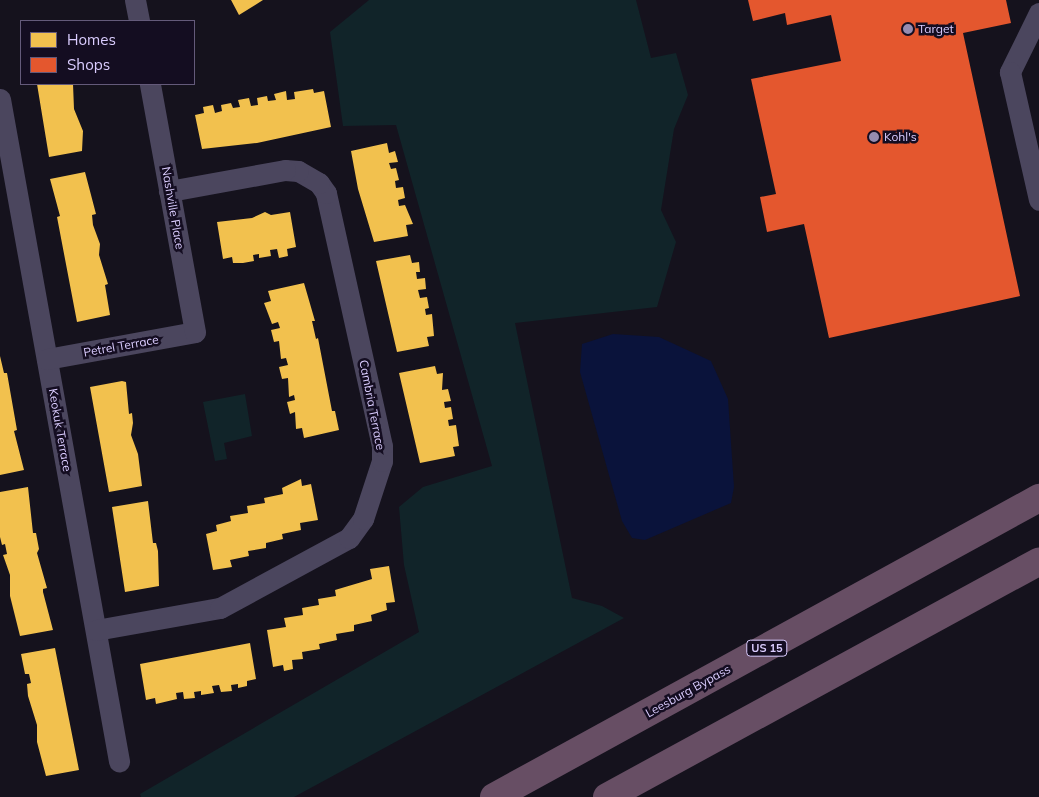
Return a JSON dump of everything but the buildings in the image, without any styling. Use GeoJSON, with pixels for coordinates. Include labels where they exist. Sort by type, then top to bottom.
{"type":"FeatureCollection","features":[{"type":"Feature","properties":{"kind":"highway","name":"Leesburg Bypass"},"geometry":{"type":"LineString","coordinates":[[494,797],[1039,498]]}},
{"type":"Feature","properties":{"kind":"highway"},"geometry":{"type":"LineString","coordinates":[[606,797],[1039,561]]}},
{"type":"Feature","properties":{"kind":"street"},"geometry":{"type":"LineString","coordinates":[[135,0],[139,20]]}},
{"type":"Feature","properties":{"kind":"street"},"geometry":{"type":"LineString","coordinates":[[1039,13],[1010,72],[1039,200]]}},
{"type":"Feature","properties":{"kind":"street","name":"Nashville Place"},"geometry":{"type":"LineString","coordinates":[[150,85],[195,332]]}},
{"type":"Feature","properties":{"kind":"street","name":"Keokuk Terrace"},"geometry":{"type":"LineString","coordinates":[[0,99],[120,761]]}},
{"type":"Feature","properties":{"kind":"street","name":"Cambria Terrace"},"geometry":{"type":"LineString","coordinates":[[96,630],[220,608],[349,538],[363,519],[382,461],[382,446],[328,203],[319,183],[298,171],[285,170],[170,191]]}},
{"type":"Feature","properties":{"kind":"street","name":"Petrel Terrace"},"geometry":{"type":"LineString","coordinates":[[47,359],[195,332]]}},
{"type":"Feature","properties":{"kind":"green space"},"geometry":{"type":"Polygon","coordinates":[[[369,0],[636,0],[651,58],[676,53],[688,95],[674,129],[661,210],[676,242],[657,307],[515,323],[572,598],[602,606],[624,618],[294,797],[141,797],[140,794],[419,632],[404,565],[399,507],[423,487],[492,466],[396,125],[343,126],[330,32],[369,0]]]}},
{"type":"Feature","properties":{"kind":"green space"},"geometry":{"type":"Polygon","coordinates":[[[245,394],[252,436],[224,443],[227,459],[215,461],[203,402],[245,394]]]}},
{"type":"Feature","properties":{"kind":"shaded area"},"geometry":{"type":"Polygon","coordinates":[[[613,334],[659,337],[711,361],[728,399],[734,487],[731,503],[645,540],[632,538],[622,521],[580,372],[582,344],[613,334]]]}},
{"type":"Feature","properties":{"kind":"place","name":"Target"},"geometry":{"type":"Point","coordinates":[908,29]}},
{"type":"Feature","properties":{"kind":"place","name":"Kohl's"},"geometry":{"type":"Point","coordinates":[874,137]}}]}
